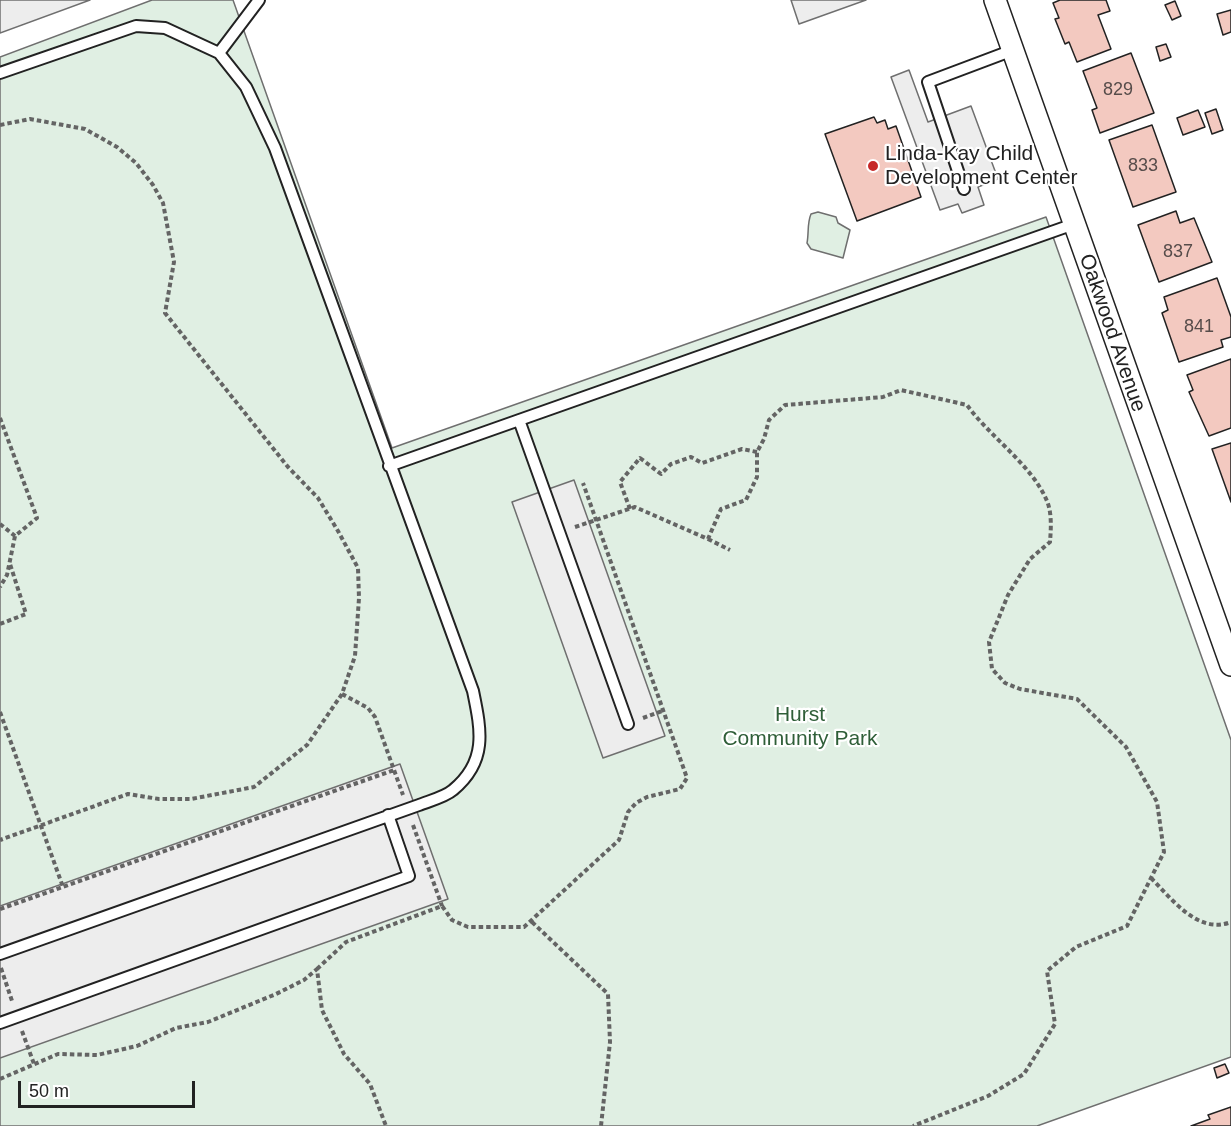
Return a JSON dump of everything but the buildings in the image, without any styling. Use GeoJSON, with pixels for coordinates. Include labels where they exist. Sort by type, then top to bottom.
{"type":"FeatureCollection","features":[{"type":"Feature","properties":{"kind":"street","name":"Oakwood Avenue"},"geometry":{"type":"LineString","coordinates":[[995,0],[1231,665]]}},
{"type":"Feature","properties":{"kind":"lane"},"geometry":{"type":"LineString","coordinates":[[219,53],[259,0]]}},
{"type":"Feature","properties":{"kind":"lane"},"geometry":{"type":"LineString","coordinates":[[0,73],[136,26],[165,28],[219,53],[246,87],[275,148],[389,466],[473,691],[480,727],[478,760],[453,790],[408,809],[0,954]]}},
{"type":"Feature","properties":{"kind":"lane"},"geometry":{"type":"LineString","coordinates":[[964,189],[928,82],[1013,50]]}},
{"type":"Feature","properties":{"kind":"lane"},"geometry":{"type":"LineString","coordinates":[[389,466],[1074,224]]}},
{"type":"Feature","properties":{"kind":"lane"},"geometry":{"type":"LineString","coordinates":[[519,420],[628,724]]}},
{"type":"Feature","properties":{"kind":"lane"},"geometry":{"type":"LineString","coordinates":[[0,1023],[409,876],[388,815]]}},
{"type":"Feature","properties":{"kind":"path"},"geometry":{"type":"LineString","coordinates":[[0,125],[30,119],[85,129],[117,147],[136,163],[153,184],[163,203],[174,262],[165,313],[288,467],[318,498],[358,568],[359,598],[355,656],[342,694],[307,746],[254,787],[191,799],[159,799],[128,794],[0,840]]}},
{"type":"Feature","properties":{"kind":"path"},"geometry":{"type":"LineString","coordinates":[[708,539],[722,509],[746,500],[756,477],[757,452],[764,439],[769,420],[785,405],[883,397],[901,390],[967,405],[981,425],[1023,465],[1047,501],[1051,528],[1050,542],[1030,559],[1008,596],[989,642],[992,669],[1005,684],[1077,699],[1126,747],[1157,802],[1164,852],[1127,926],[1076,947],[1047,971],[1055,1024],[1024,1074],[988,1096],[913,1126]]}},
{"type":"Feature","properties":{"kind":"path"},"geometry":{"type":"LineString","coordinates":[[0,418],[37,518],[15,536],[10,563],[0,587]]}},
{"type":"Feature","properties":{"kind":"path"},"geometry":{"type":"LineString","coordinates":[[630,509],[620,482],[640,458],[661,474],[670,464],[691,457],[702,463],[742,449],[757,452]]}},
{"type":"Feature","properties":{"kind":"path"},"geometry":{"type":"LineString","coordinates":[[342,694],[368,708],[375,717],[442,906],[452,920],[468,927],[524,927],[532,921],[619,840],[628,812],[636,803],[647,797],[680,789],[687,778],[583,483]]}},
{"type":"Feature","properties":{"kind":"path"},"geometry":{"type":"LineString","coordinates":[[559,532],[636,507],[730,550]]}},
{"type":"Feature","properties":{"kind":"path"},"geometry":{"type":"LineString","coordinates":[[0,524],[15,536]]}},
{"type":"Feature","properties":{"kind":"path"},"geometry":{"type":"LineString","coordinates":[[0,624],[26,614],[10,563]]}},
{"type":"Feature","properties":{"kind":"path"},"geometry":{"type":"LineString","coordinates":[[0,712],[63,887]]}},
{"type":"Feature","properties":{"kind":"path"},"geometry":{"type":"LineString","coordinates":[[0,909],[394,770]]}},
{"type":"Feature","properties":{"kind":"path"},"geometry":{"type":"LineString","coordinates":[[1151,878],[1201,924],[1224,925],[1231,922]]}},
{"type":"Feature","properties":{"kind":"path"},"geometry":{"type":"LineString","coordinates":[[0,1078],[58,1054],[97,1055],[137,1046],[176,1028],[208,1022],[304,980],[346,942],[442,906]]}},
{"type":"Feature","properties":{"kind":"path"},"geometry":{"type":"LineString","coordinates":[[532,921],[608,994],[610,1042],[602,1126]]}},
{"type":"Feature","properties":{"kind":"path"},"geometry":{"type":"LineString","coordinates":[[317,969],[322,1010],[344,1054],[370,1084],[386,1126]]}},
{"type":"Feature","properties":{"kind":"green space","name":"Hurst Community Park"},"geometry":{"type":"Polygon","coordinates":[[[152,0],[233,0],[392,448],[1046,217],[1231,740],[1231,1057],[1037,1126],[0,1126],[0,57],[152,0]]]}},
{"type":"Feature","properties":{"kind":"green space"},"geometry":{"type":"Polygon","coordinates":[[[818,212],[836,217],[838,223],[850,230],[843,258],[811,249],[807,243],[811,214],[818,212]]]}},
{"type":"Feature","properties":{"kind":"shaded area"},"geometry":{"type":"Polygon","coordinates":[[[0,0],[90,0],[0,33],[0,0]]]}},
{"type":"Feature","properties":{"kind":"shaded area"},"geometry":{"type":"Polygon","coordinates":[[[791,0],[866,0],[799,24],[791,0]]]}},
{"type":"Feature","properties":{"kind":"shaded area"},"geometry":{"type":"Polygon","coordinates":[[[909,70],[928,122],[971,106],[998,179],[978,187],[984,205],[962,213],[958,204],[940,210],[891,77],[909,70]]]}},
{"type":"Feature","properties":{"kind":"shaded area"},"geometry":{"type":"Polygon","coordinates":[[[574,480],[665,736],[603,758],[512,502],[574,480]]]}},
{"type":"Feature","properties":{"kind":"shaded area"},"geometry":{"type":"Polygon","coordinates":[[[400,764],[448,899],[0,1058],[0,906],[400,764]]]}},
{"type":"Feature","properties":{"kind":"place","name":"Linda-Kay Child Development Center"},"geometry":{"type":"Point","coordinates":[873,166]}}]}
